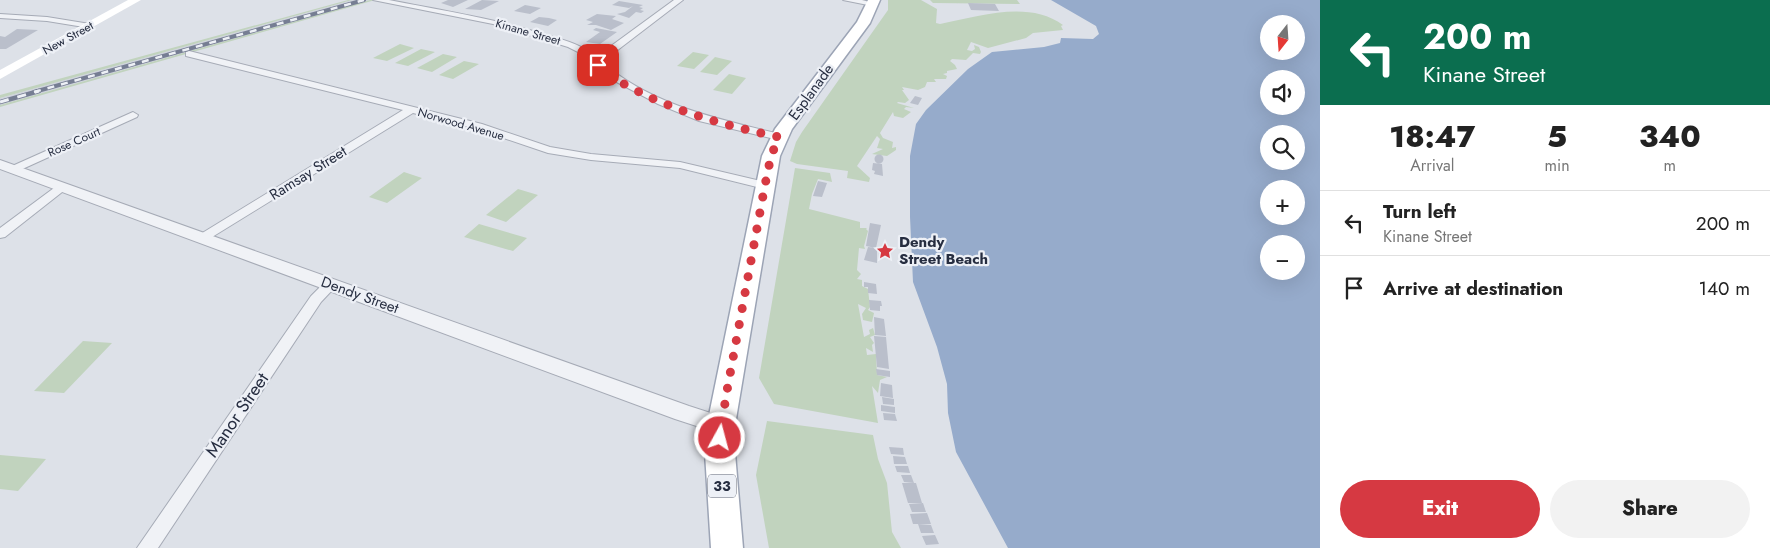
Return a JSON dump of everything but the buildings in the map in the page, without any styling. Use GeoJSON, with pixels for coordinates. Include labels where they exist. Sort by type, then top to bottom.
{"type":"FeatureCollection","features":[{"type":"Feature","properties":{"kind":"main road","name":"New Street"},"geometry":{"type":"LineString","coordinates":[[0,75],[136,0]]}},
{"type":"Feature","properties":{"kind":"main road","name":"Esplanade"},"geometry":{"type":"LineString","coordinates":[[727,548],[720,453],[721,425],[771,156],[779,137],[863,23],[873,2]]}},
{"type":"Feature","properties":{"kind":"street","name":"Kinane Street"},"geometry":{"type":"LineString","coordinates":[[377,0],[504,25],[571,45],[586,52],[604,71],[630,88],[679,110],[716,123],[779,137]]}},
{"type":"Feature","properties":{"kind":"street"},"geometry":{"type":"LineString","coordinates":[[596,62],[678,0]]}},
{"type":"Feature","properties":{"kind":"street"},"geometry":{"type":"LineString","coordinates":[[847,0],[873,2]]}},
{"type":"Feature","properties":{"kind":"street"},"geometry":{"type":"LineString","coordinates":[[0,16],[46,19],[90,26]]}},
{"type":"Feature","properties":{"kind":"street","name":"Norwood Avenue"},"geometry":{"type":"LineString","coordinates":[[189,54],[478,126],[524,143],[555,151],[591,157],[680,165],[765,185]]}},
{"type":"Feature","properties":{"kind":"street","name":"Ramsay Street"},"geometry":{"type":"LineString","coordinates":[[204,238],[412,110]]}},
{"type":"Feature","properties":{"kind":"street","name":"Rose Court"},"geometry":{"type":"LineString","coordinates":[[7,166],[133,115]]}},
{"type":"Feature","properties":{"kind":"street","name":"Dendy Street"},"geometry":{"type":"LineString","coordinates":[[7,166],[721,425]]}},
{"type":"Feature","properties":{"kind":"street"},"geometry":{"type":"LineString","coordinates":[[0,234],[62,187]]}},
{"type":"Feature","properties":{"kind":"street","name":"Manor Street"},"geometry":{"type":"LineString","coordinates":[[147,548],[316,299],[331,284]]}},
{"type":"Feature","properties":{"kind":"shaded area"},"geometry":{"type":"Polygon","coordinates":[[[352,0],[370,0],[0,105],[0,98],[352,0]]]}},
{"type":"Feature","properties":{"kind":"green space"},"geometry":{"type":"Polygon","coordinates":[[[352,0],[0,98],[0,95],[352,0]]]}},
{"type":"Feature","properties":{"kind":"green space"},"geometry":{"type":"Polygon","coordinates":[[[375,0],[0,107],[0,105],[375,0]]]}},
{"type":"Feature","properties":{"kind":"green space"},"geometry":{"type":"Polygon","coordinates":[[[888,0],[921,0],[937,9],[936,23],[940,24],[988,14],[1020,12],[1050,17],[1063,25],[1061,26],[1063,30],[1033,33],[1026,38],[988,48],[971,42],[967,50],[972,51],[975,49],[974,45],[979,47],[980,54],[973,53],[966,60],[952,59],[950,61],[957,69],[943,74],[947,76],[946,79],[934,79],[936,82],[927,82],[925,87],[918,90],[902,87],[909,100],[905,103],[897,103],[914,108],[906,107],[904,109],[911,112],[903,118],[894,116],[893,112],[880,133],[883,138],[893,142],[892,148],[896,147],[896,150],[887,156],[872,154],[883,149],[877,148],[880,139],[877,136],[857,166],[870,178],[869,182],[847,178],[848,171],[797,164],[790,161],[796,142],[802,132],[888,10],[888,0]]]}},
{"type":"Feature","properties":{"kind":"green space"},"geometry":{"type":"Polygon","coordinates":[[[930,0],[1017,0],[1020,4],[933,3],[930,0]]]}},
{"type":"Feature","properties":{"kind":"green space"},"geometry":{"type":"Polygon","coordinates":[[[400,44],[414,48],[387,61],[373,58],[400,44]]]}},
{"type":"Feature","properties":{"kind":"green space"},"geometry":{"type":"Polygon","coordinates":[[[421,49],[435,52],[408,66],[395,63],[421,49]]]}},
{"type":"Feature","properties":{"kind":"green space"},"geometry":{"type":"Polygon","coordinates":[[[693,52],[709,55],[694,69],[677,66],[693,52]]]}},
{"type":"Feature","properties":{"kind":"green space"},"geometry":{"type":"Polygon","coordinates":[[[443,54],[457,57],[432,72],[417,68],[443,54]]]}},
{"type":"Feature","properties":{"kind":"green space"},"geometry":{"type":"Polygon","coordinates":[[[715,57],[732,61],[717,75],[700,72],[715,57]]]}},
{"type":"Feature","properties":{"kind":"green space"},"geometry":{"type":"Polygon","coordinates":[[[464,61],[479,64],[453,79],[439,75],[464,61]]]}},
{"type":"Feature","properties":{"kind":"green space"},"geometry":{"type":"Polygon","coordinates":[[[729,74],[746,78],[732,94],[713,90],[729,74]]]}},
{"type":"Feature","properties":{"kind":"green space"},"geometry":{"type":"Polygon","coordinates":[[[795,168],[830,173],[832,182],[818,179],[809,209],[860,222],[860,228],[867,228],[868,231],[865,249],[859,248],[857,270],[861,274],[857,279],[862,280],[862,286],[868,289],[870,307],[868,310],[874,313],[872,322],[863,320],[862,314],[866,308],[858,304],[864,337],[870,334],[869,330],[873,328],[875,335],[870,337],[874,343],[872,345],[873,352],[866,348],[867,355],[876,354],[877,375],[887,377],[880,380],[878,393],[872,386],[878,423],[774,404],[759,378],[795,168]]]}},
{"type":"Feature","properties":{"kind":"green space"},"geometry":{"type":"Polygon","coordinates":[[[404,172],[422,178],[387,203],[369,197],[404,172]]]}},
{"type":"Feature","properties":{"kind":"green space"},"geometry":{"type":"Polygon","coordinates":[[[518,189],[538,195],[506,222],[486,215],[518,189]]]}},
{"type":"Feature","properties":{"kind":"green space"},"geometry":{"type":"Polygon","coordinates":[[[479,224],[527,238],[513,251],[464,237],[479,224]]]}},
{"type":"Feature","properties":{"kind":"green space"},"geometry":{"type":"Polygon","coordinates":[[[83,341],[112,343],[64,393],[34,391],[83,341]]]}},
{"type":"Feature","properties":{"kind":"green space"},"geometry":{"type":"Polygon","coordinates":[[[767,421],[873,435],[878,459],[887,483],[892,532],[901,548],[769,548],[756,475],[767,421]]]}},
{"type":"Feature","properties":{"kind":"green space"},"geometry":{"type":"Polygon","coordinates":[[[0,455],[46,459],[18,491],[0,489],[0,455]]]}},
{"type":"Feature","properties":{"kind":"water"},"geometry":{"type":"Polygon","coordinates":[[[1051,0],[1320,0],[1320,548],[1008,548],[956,452],[948,413],[947,384],[937,347],[913,282],[910,156],[916,124],[926,110],[968,69],[992,52],[1044,47],[1060,43],[1061,38],[1093,39],[1099,34],[1096,26],[1051,0]]]}},
{"type":"Feature","properties":{"kind":"railway"},"geometry":{"type":"LineString","coordinates":[[34,92],[364,0]]}},
{"type":"Feature","properties":{"kind":"railway"},"geometry":{"type":"LineString","coordinates":[[0,102],[39,91]]}},
{"type":"Feature","properties":{"kind":"place","name":"Dendy Street Beach"},"geometry":{"type":"Point","coordinates":[885,251]}},
{"type":"Feature","properties":{"kind":"route"},"geometry":{"type":"LineString","coordinates":[[598,65],[630,88],[679,110],[716,123],[779,137],[771,156],[765,185],[720,438]]}}]}
